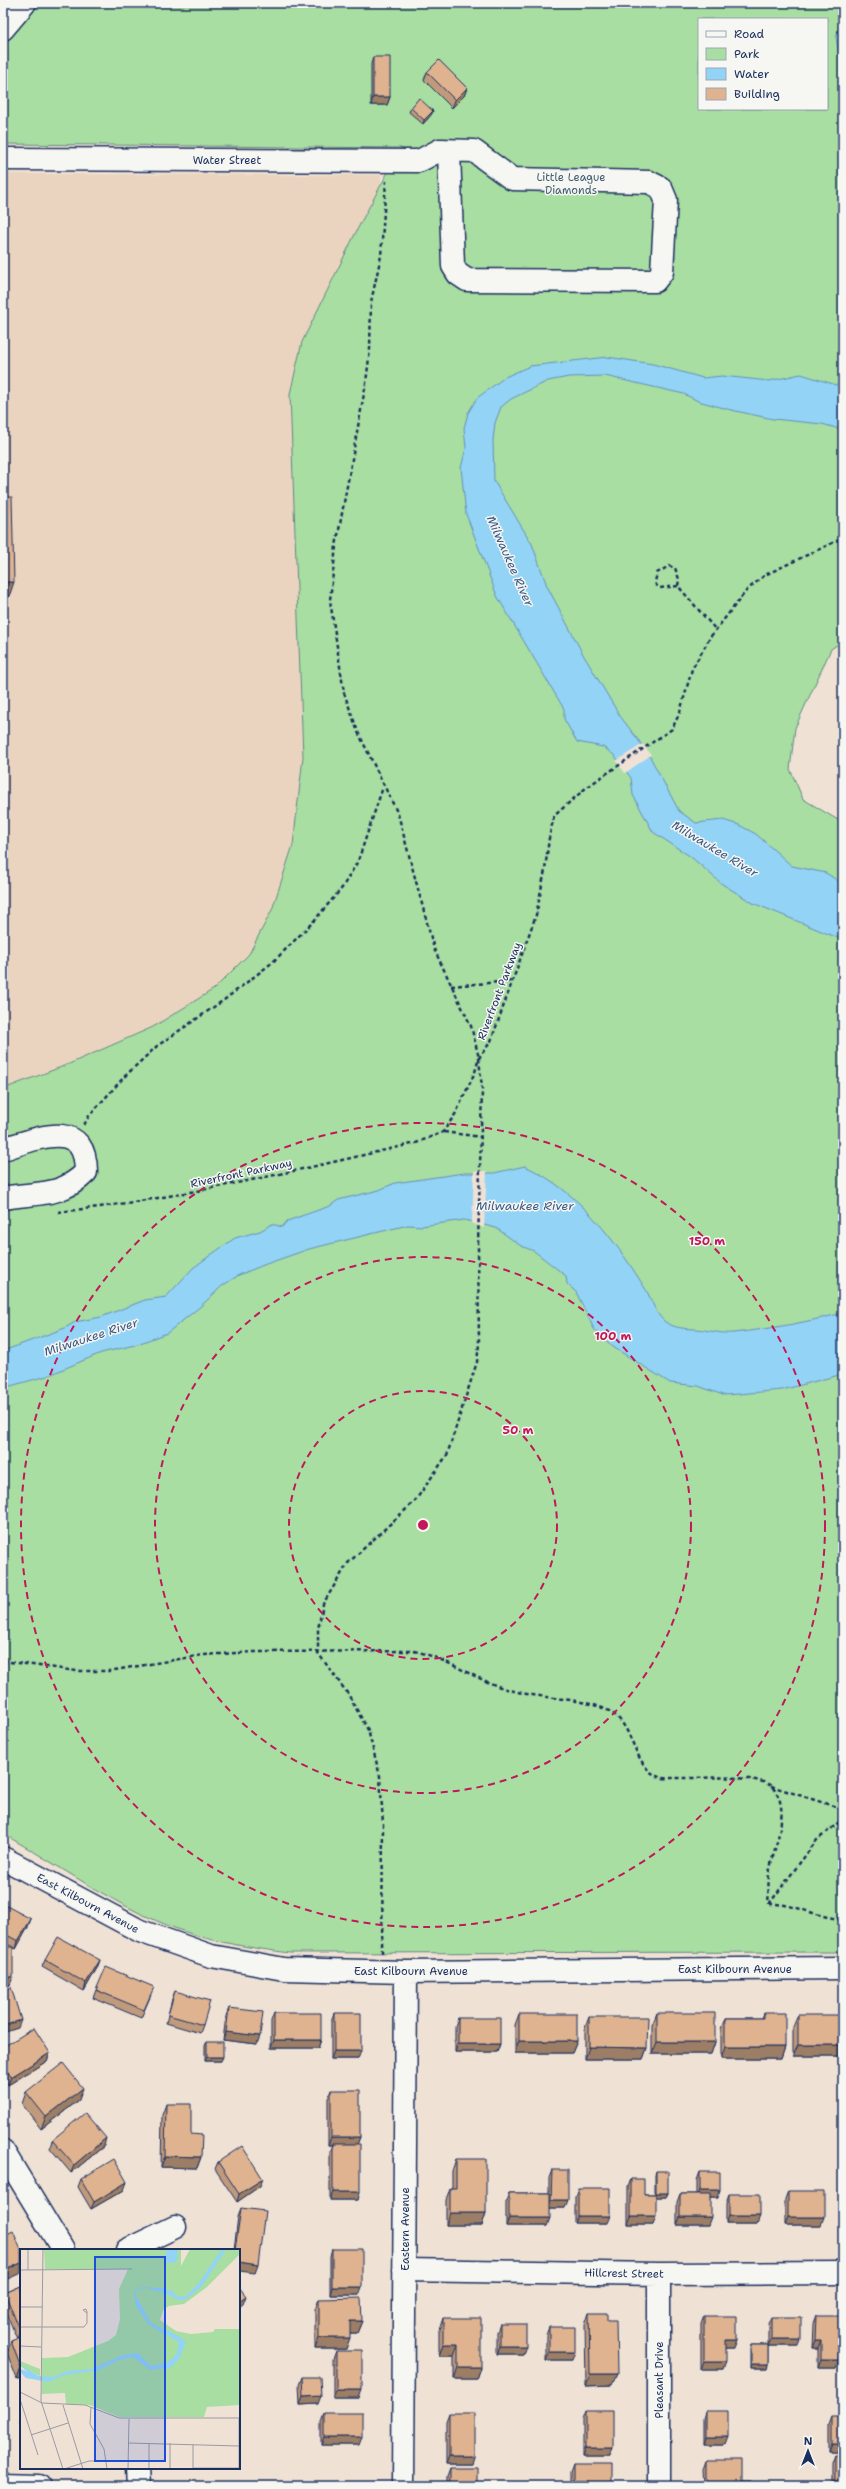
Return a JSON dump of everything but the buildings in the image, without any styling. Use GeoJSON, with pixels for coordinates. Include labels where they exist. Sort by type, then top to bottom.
{"type":"FeatureCollection","features":[{"type":"Feature","properties":{"kind":"street"},"geometry":{"type":"LineString","coordinates":[[3,30],[26,3]]}},
{"type":"Feature","properties":{"kind":"street","name":"Water Street"},"geometry":{"type":"LineString","coordinates":[[3,159],[419,161],[440,150],[474,151],[512,179],[649,182],[661,188],[666,200],[662,272],[654,281],[467,280],[458,274],[453,266],[449,151]]}},
{"type":"Feature","properties":{"kind":"street"},"geometry":{"type":"LineString","coordinates":[[3,1149],[57,1134],[75,1141],[86,1157],[86,1172],[75,1183],[58,1192],[3,1198]]}},
{"type":"Feature","properties":{"kind":"street","name":"East Kilbourn Avenue"},"geometry":{"type":"LineString","coordinates":[[3,1858],[140,1931],[211,1956],[284,1969],[406,1972],[843,1968]]}},
{"type":"Feature","properties":{"kind":"street","name":"Eastern Avenue"},"geometry":{"type":"LineString","coordinates":[[403,2486],[406,1972]]}},
{"type":"Feature","properties":{"kind":"street"},"geometry":{"type":"LineString","coordinates":[[3,2151],[62,2249]]}},
{"type":"Feature","properties":{"kind":"street"},"geometry":{"type":"LineString","coordinates":[[129,2249],[175,2227]]}},
{"type":"Feature","properties":{"kind":"street","name":"Hillcrest Street"},"geometry":{"type":"LineString","coordinates":[[404,2270],[659,2274],[843,2273]]}},
{"type":"Feature","properties":{"kind":"street","name":"Pleasant Drive"},"geometry":{"type":"LineString","coordinates":[[659,2274],[659,2486]]}},
{"type":"Feature","properties":{"kind":"street"},"geometry":{"type":"LineString","coordinates":[[137,2469],[138,2486]]}},
{"type":"Feature","properties":{"kind":"street"},"geometry":{"type":"LineString","coordinates":[[3,2485],[39,2486]]}},
{"type":"Feature","properties":{"kind":"path"},"geometry":{"type":"LineString","coordinates":[[381,1971],[383,1824],[380,1776],[368,1730],[348,1694],[318,1653],[318,1629],[323,1604],[348,1563],[415,1501],[447,1455],[477,1362],[479,1344],[478,1245],[482,1089],[479,1058],[471,1026],[434,949],[398,814],[383,786],[358,732],[344,693],[330,600],[336,546],[366,383],[370,349],[371,302],[381,256],[386,161]]}},
{"type":"Feature","properties":{"kind":"path","name":"Riverfront Parkway"},"geometry":{"type":"LineString","coordinates":[[57,1212],[147,1201],[416,1143],[443,1132],[459,1106],[475,1072],[479,1058],[490,1040],[536,915],[546,870],[548,838],[554,816],[587,787],[660,739],[672,728],[680,712],[692,669],[716,630],[747,590],[765,575],[843,538]]}},
{"type":"Feature","properties":{"kind":"path"},"geometry":{"type":"LineString","coordinates":[[678,586],[660,588],[656,586],[655,582],[657,573],[669,566],[674,568],[679,579],[678,586],[716,630]]}},
{"type":"Feature","properties":{"kind":"path"},"geometry":{"type":"LineString","coordinates":[[75,1141],[89,1116],[125,1076],[157,1046],[224,1000],[273,962],[312,923],[342,888],[358,860],[383,786]]}},
{"type":"Feature","properties":{"kind":"path"},"geometry":{"type":"LineString","coordinates":[[451,986],[512,981]]}},
{"type":"Feature","properties":{"kind":"path"},"geometry":{"type":"LineString","coordinates":[[443,1132],[481,1137]]}},
{"type":"Feature","properties":{"kind":"path"},"geometry":{"type":"LineString","coordinates":[[3,1661],[77,1672],[109,1672],[203,1655],[254,1652],[318,1653],[414,1651],[434,1655],[490,1685],[518,1692],[583,1703],[609,1711],[623,1723],[645,1766],[659,1778],[750,1778],[828,1806],[843,1809]]}},
{"type":"Feature","properties":{"kind":"path"},"geometry":{"type":"LineString","coordinates":[[768,1904],[769,1874],[780,1822],[780,1801],[771,1786]]}},
{"type":"Feature","properties":{"kind":"path"},"geometry":{"type":"LineString","coordinates":[[768,1904],[817,1840],[843,1819]]}},
{"type":"Feature","properties":{"kind":"path"},"geometry":{"type":"LineString","coordinates":[[768,1904],[785,1903],[819,1915],[843,1919]]}},
{"type":"Feature","properties":{"kind":"shaded area"},"geometry":{"type":"Polygon","coordinates":[[[3,174],[381,175],[381,186],[361,222],[290,394],[303,757],[293,845],[272,910],[249,954],[214,989],[153,1027],[69,1064],[3,1089],[3,174]]]}},
{"type":"Feature","properties":{"kind":"green space","name":"Little League Diamonds"},"geometry":{"type":"Polygon","coordinates":[[[3,3],[843,3],[843,641],[831,649],[795,728],[790,769],[803,799],[843,823],[843,1952],[290,1953],[234,1944],[193,1935],[157,1921],[90,1886],[3,1834],[3,1089],[69,1064],[153,1027],[214,989],[249,954],[272,910],[293,845],[303,757],[290,394],[302,342],[361,222],[401,148],[3,144],[3,3]]]}},
{"type":"Feature","properties":{"kind":"water"},"geometry":{"type":"Polygon","coordinates":[[[843,16],[843,60],[839,56],[836,37],[843,16]]]}},
{"type":"Feature","properties":{"kind":"water","name":"Milwaukee River"},"geometry":{"type":"Polygon","coordinates":[[[607,357],[653,364],[703,378],[722,376],[769,381],[801,374],[843,387],[843,430],[822,424],[773,419],[731,410],[698,401],[684,394],[605,376],[569,377],[548,381],[511,399],[501,407],[495,423],[493,440],[494,481],[532,544],[547,586],[584,656],[620,716],[648,753],[679,811],[696,823],[723,820],[739,825],[756,834],[792,866],[826,873],[843,884],[843,940],[753,903],[722,884],[691,857],[653,832],[633,795],[631,778],[614,755],[603,747],[577,742],[564,719],[564,709],[497,596],[466,514],[461,468],[466,448],[464,428],[468,413],[477,398],[505,377],[530,366],[607,357]]]}},
{"type":"Feature","properties":{"kind":"water"},"geometry":{"type":"Polygon","coordinates":[[[525,1166],[562,1188],[593,1217],[631,1267],[646,1289],[658,1313],[667,1323],[675,1327],[733,1333],[788,1325],[843,1313],[843,1374],[782,1390],[723,1395],[698,1386],[670,1383],[613,1347],[594,1329],[576,1292],[567,1284],[566,1276],[534,1251],[521,1246],[496,1228],[464,1220],[422,1226],[408,1225],[309,1249],[266,1264],[239,1275],[222,1286],[201,1306],[167,1333],[135,1345],[101,1353],[47,1376],[3,1388],[3,1351],[65,1328],[75,1322],[101,1317],[145,1300],[166,1297],[193,1268],[235,1238],[260,1231],[272,1224],[282,1227],[287,1221],[330,1206],[338,1200],[379,1190],[395,1183],[464,1173],[494,1173],[525,1166]]]}},
{"type":"Feature","properties":{"kind":"pier"},"geometry":{"type":"Polygon","coordinates":[[[643,744],[651,755],[625,773],[616,761],[643,744]]]}},
{"type":"Feature","properties":{"kind":"pier"},"geometry":{"type":"Polygon","coordinates":[[[474,1171],[487,1171],[484,1228],[472,1223],[474,1171]]]}}]}
